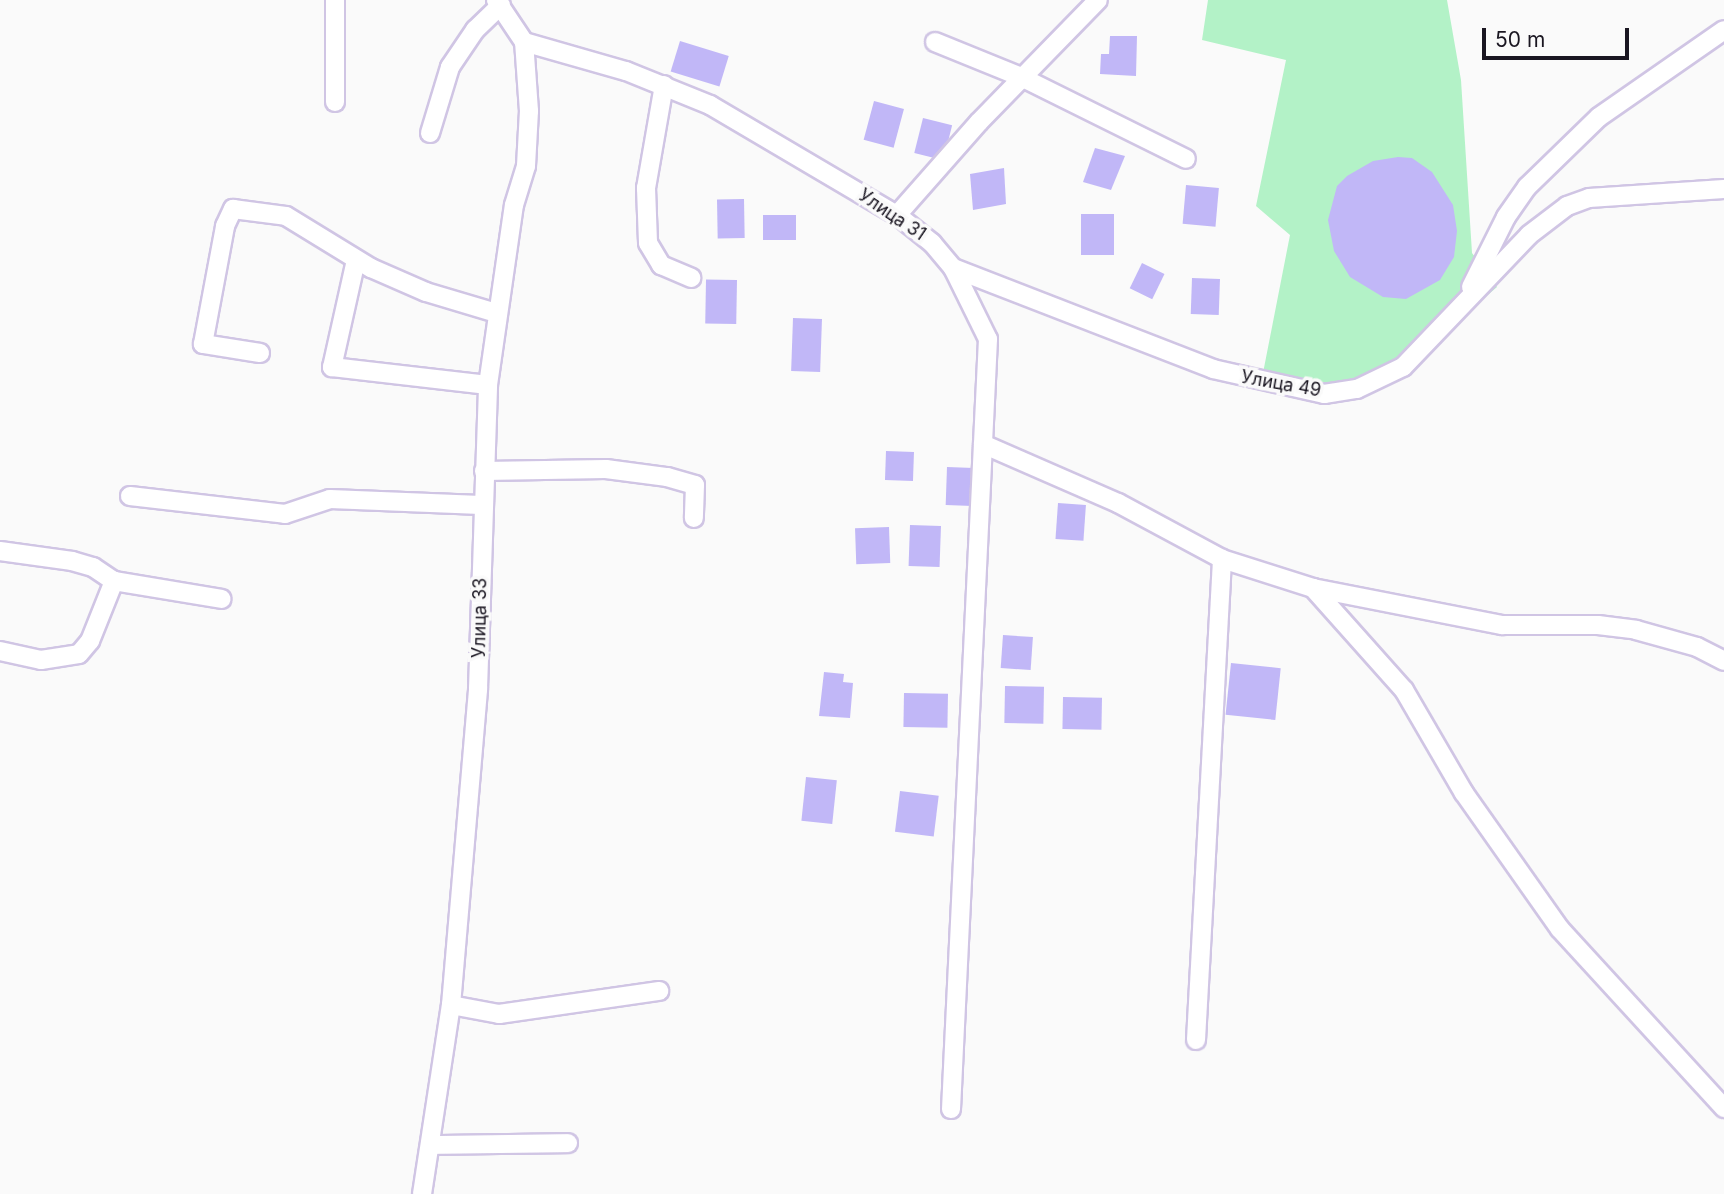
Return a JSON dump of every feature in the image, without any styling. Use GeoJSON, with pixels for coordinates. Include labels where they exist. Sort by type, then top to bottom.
{"type":"FeatureCollection","features":[{"type":"Feature","properties":{"kind":"street"},"geometry":{"type":"LineString","coordinates":[[335,0],[335,102]]}},
{"type":"Feature","properties":{"kind":"street"},"geometry":{"type":"LineString","coordinates":[[897,215],[1021,77],[1098,0]]}},
{"type":"Feature","properties":{"kind":"street"},"geometry":{"type":"LineString","coordinates":[[430,133],[450,67],[475,30],[498,3],[524,42]]}},
{"type":"Feature","properties":{"kind":"street"},"geometry":{"type":"LineString","coordinates":[[1465,300],[1506,217],[1527,187],[1608,109],[1724,30]]}},
{"type":"Feature","properties":{"kind":"street","name":"Улица 31"},"geometry":{"type":"LineString","coordinates":[[524,42],[664,85],[710,105],[897,215],[932,243],[953,268],[988,339],[951,1110]]}},
{"type":"Feature","properties":{"kind":"street","name":"Улица 33"},"geometry":{"type":"LineString","coordinates":[[422,1194],[432,1145],[452,1005],[482,629],[481,505],[488,385],[496,313],[514,205],[526,166],[529,111],[524,42]]}},
{"type":"Feature","properties":{"kind":"street"},"geometry":{"type":"LineString","coordinates":[[935,42],[1021,77],[1186,159]]}},
{"type":"Feature","properties":{"kind":"street"},"geometry":{"type":"LineString","coordinates":[[664,85],[646,188],[648,243],[661,265],[691,278]]}},
{"type":"Feature","properties":{"kind":"street","name":"Улица 49"},"geometry":{"type":"LineString","coordinates":[[953,268],[1213,369],[1324,394],[1357,388],[1403,367],[1529,236],[1567,206],[1589,198],[1724,189]]}},
{"type":"Feature","properties":{"kind":"street"},"geometry":{"type":"LineString","coordinates":[[260,353],[203,344],[225,226],[233,209],[286,216],[356,260],[426,292],[496,313]]}},
{"type":"Feature","properties":{"kind":"street"},"geometry":{"type":"LineString","coordinates":[[356,260],[332,367],[488,385]]}},
{"type":"Feature","properties":{"kind":"street"},"geometry":{"type":"LineString","coordinates":[[983,444],[1118,503],[1222,559],[1313,588],[1502,625],[1598,625],[1636,630],[1697,647],[1724,661]]}},
{"type":"Feature","properties":{"kind":"street"},"geometry":{"type":"LineString","coordinates":[[484,471],[606,469],[667,477],[695,485],[694,518]]}},
{"type":"Feature","properties":{"kind":"street"},"geometry":{"type":"LineString","coordinates":[[131,496],[285,514],[330,499],[481,505]]}},
{"type":"Feature","properties":{"kind":"street"},"geometry":{"type":"LineString","coordinates":[[0,551],[72,561],[93,567],[114,581],[221,599]]}},
{"type":"Feature","properties":{"kind":"street"},"geometry":{"type":"LineString","coordinates":[[1196,1040],[1222,559]]}},
{"type":"Feature","properties":{"kind":"street"},"geometry":{"type":"LineString","coordinates":[[0,651],[41,660],[79,654],[90,641],[114,581]]}},
{"type":"Feature","properties":{"kind":"street"},"geometry":{"type":"LineString","coordinates":[[1313,588],[1404,690],[1464,793],[1560,929],[1724,1108]]}},
{"type":"Feature","properties":{"kind":"street"},"geometry":{"type":"LineString","coordinates":[[452,1005],[499,1014],[659,991]]}},
{"type":"Feature","properties":{"kind":"street"},"geometry":{"type":"LineString","coordinates":[[432,1145],[568,1143]]}},
{"type":"Feature","properties":{"kind":"green space"},"geometry":{"type":"Polygon","coordinates":[[[1208,0],[1447,0],[1461,80],[1472,253],[1497,287],[1420,353],[1324,394],[1262,378],[1290,235],[1256,206],[1286,60],[1202,40],[1208,0]]]}},
{"type":"Feature","properties":{"kind":"building"},"geometry":{"type":"Polygon","coordinates":[[[1110,36],[1137,36],[1136,76],[1100,74],[1101,54],[1109,54],[1110,36]]]}},
{"type":"Feature","properties":{"kind":"building"},"geometry":{"type":"Polygon","coordinates":[[[680,41],[729,56],[719,87],[671,72],[680,41]]]}},
{"type":"Feature","properties":{"kind":"building"},"geometry":{"type":"Polygon","coordinates":[[[874,101],[904,109],[894,148],[864,140],[874,101]]]}},
{"type":"Feature","properties":{"kind":"building"},"geometry":{"type":"Polygon","coordinates":[[[923,118],[952,125],[943,160],[914,153],[923,118]]]}},
{"type":"Feature","properties":{"kind":"building"},"geometry":{"type":"Polygon","coordinates":[[[1095,148],[1125,156],[1111,190],[1083,182],[1095,148]]]}},
{"type":"Feature","properties":{"kind":"building"},"geometry":{"type":"Polygon","coordinates":[[[1412,158],[1432,172],[1453,205],[1457,231],[1454,257],[1440,280],[1406,299],[1383,297],[1350,277],[1334,251],[1328,220],[1337,186],[1347,176],[1373,161],[1412,158]]]}},
{"type":"Feature","properties":{"kind":"building"},"geometry":{"type":"Polygon","coordinates":[[[1004,168],[1006,204],[973,210],[970,174],[1004,168]]]}},
{"type":"Feature","properties":{"kind":"building"},"geometry":{"type":"Polygon","coordinates":[[[1186,185],[1219,188],[1215,227],[1183,224],[1186,185]]]}},
{"type":"Feature","properties":{"kind":"building"},"geometry":{"type":"Polygon","coordinates":[[[717,199],[744,199],[745,238],[718,238],[717,199]]]}},
{"type":"Feature","properties":{"kind":"building"},"geometry":{"type":"Polygon","coordinates":[[[1081,214],[1114,214],[1114,255],[1081,255],[1081,214]]]}},
{"type":"Feature","properties":{"kind":"building"},"geometry":{"type":"Polygon","coordinates":[[[763,215],[796,215],[796,240],[763,240],[763,215]]]}},
{"type":"Feature","properties":{"kind":"building"},"geometry":{"type":"Polygon","coordinates":[[[1142,263],[1164,274],[1152,299],[1130,288],[1142,263]]]}},
{"type":"Feature","properties":{"kind":"building"},"geometry":{"type":"Polygon","coordinates":[[[1192,278],[1220,279],[1219,315],[1191,314],[1192,278]]]}},
{"type":"Feature","properties":{"kind":"building"},"geometry":{"type":"Polygon","coordinates":[[[706,279],[737,280],[736,324],[705,323],[706,279]]]}},
{"type":"Feature","properties":{"kind":"building"},"geometry":{"type":"Polygon","coordinates":[[[793,318],[822,319],[820,372],[791,371],[793,318]]]}},
{"type":"Feature","properties":{"kind":"building"},"geometry":{"type":"Polygon","coordinates":[[[886,451],[914,452],[913,481],[885,480],[886,451]]]}},
{"type":"Feature","properties":{"kind":"building"},"geometry":{"type":"Polygon","coordinates":[[[947,467],[974,468],[973,506],[946,505],[947,467]]]}},
{"type":"Feature","properties":{"kind":"building"},"geometry":{"type":"Polygon","coordinates":[[[1058,503],[1086,505],[1083,541],[1055,539],[1058,503]]]}},
{"type":"Feature","properties":{"kind":"building"},"geometry":{"type":"Polygon","coordinates":[[[910,525],[941,526],[940,567],[909,566],[910,525]]]}},
{"type":"Feature","properties":{"kind":"building"},"geometry":{"type":"Polygon","coordinates":[[[889,527],[890,563],[856,564],[855,528],[889,527]]]}},
{"type":"Feature","properties":{"kind":"building"},"geometry":{"type":"Polygon","coordinates":[[[1003,635],[1033,637],[1031,670],[1001,668],[1003,635]]]}},
{"type":"Feature","properties":{"kind":"building"},"geometry":{"type":"Polygon","coordinates":[[[1231,663],[1281,668],[1275,720],[1226,715],[1231,663]]]}},
{"type":"Feature","properties":{"kind":"building"},"geometry":{"type":"Polygon","coordinates":[[[824,672],[844,674],[843,682],[853,683],[850,718],[819,716],[824,672]]]}},
{"type":"Feature","properties":{"kind":"building"},"geometry":{"type":"Polygon","coordinates":[[[1005,686],[1044,687],[1043,724],[1004,723],[1005,686]]]}},
{"type":"Feature","properties":{"kind":"building"},"geometry":{"type":"Polygon","coordinates":[[[904,693],[948,694],[947,728],[903,727],[904,693]]]}},
{"type":"Feature","properties":{"kind":"building"},"geometry":{"type":"Polygon","coordinates":[[[1063,697],[1102,698],[1101,730],[1062,729],[1063,697]]]}},
{"type":"Feature","properties":{"kind":"building"},"geometry":{"type":"Polygon","coordinates":[[[806,777],[837,780],[832,824],[801,821],[806,777]]]}},
{"type":"Feature","properties":{"kind":"building"},"geometry":{"type":"Polygon","coordinates":[[[900,791],[939,796],[934,836],[895,832],[900,791]]]}}]}
